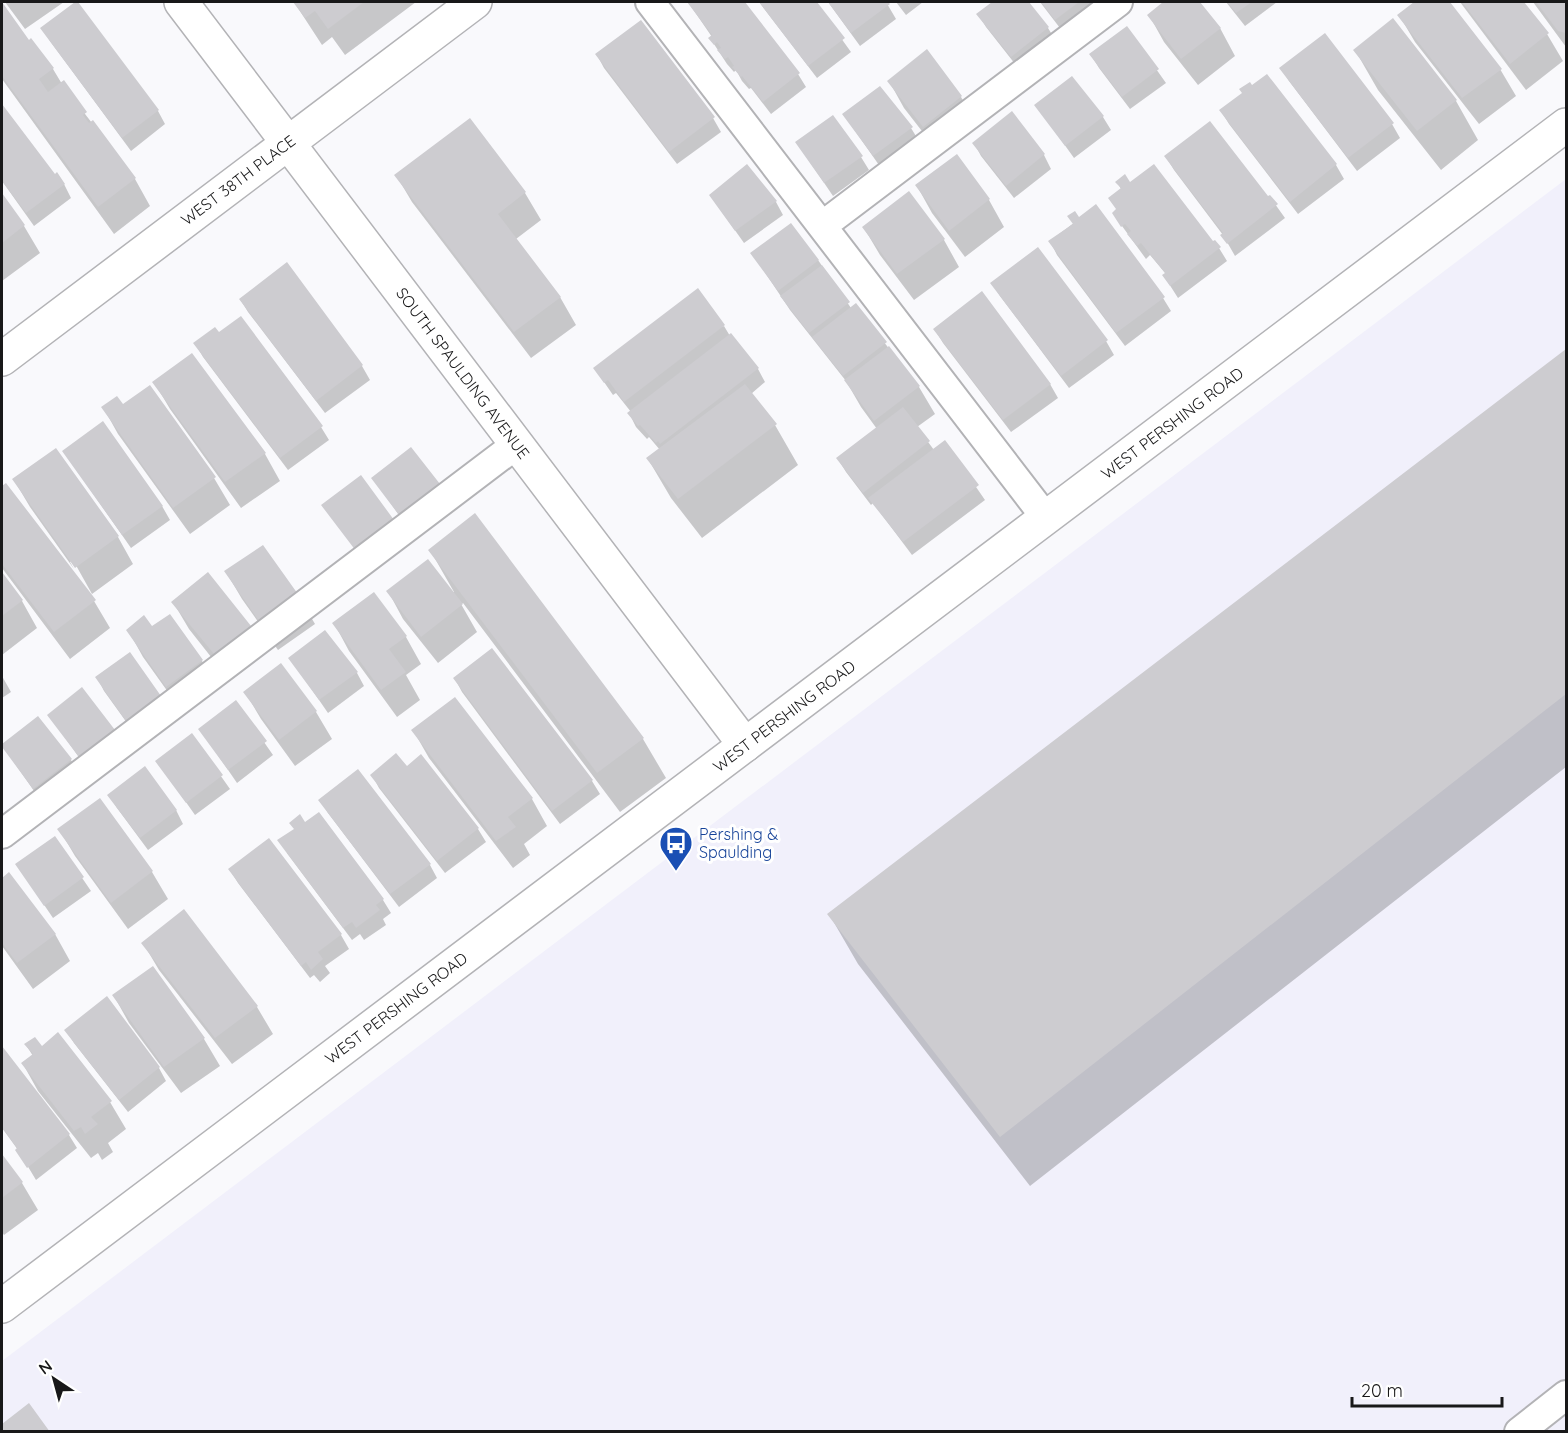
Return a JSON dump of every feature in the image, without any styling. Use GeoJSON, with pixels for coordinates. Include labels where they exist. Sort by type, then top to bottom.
{"type":"FeatureCollection","features":[{"type":"Feature","properties":{"kind":"street","name":"SOUTH SPAULDING AVENUE"},"geometry":{"type":"LineString","coordinates":[[181,2],[745,745]]}},
{"type":"Feature","properties":{"kind":"street","name":"WEST 38TH PLACE"},"geometry":{"type":"LineString","coordinates":[[2,359],[475,2]]}},
{"type":"Feature","properties":{"kind":"street","name":"WEST PERSHING ROAD"},"geometry":{"type":"LineString","coordinates":[[2,1306],[1566,125]]}},
{"type":"Feature","properties":{"kind":"lane"},"geometry":{"type":"LineString","coordinates":[[650,2],[1046,518]]}},
{"type":"Feature","properties":{"kind":"lane"},"geometry":{"type":"LineString","coordinates":[[822,226],[1118,2]]}},
{"type":"Feature","properties":{"kind":"lane"},"geometry":{"type":"LineString","coordinates":[[2,834],[517,444]]}},
{"type":"Feature","properties":{"kind":"lane"},"geometry":{"type":"LineString","coordinates":[[1519,1431],[1566,1395]]}},
{"type":"Feature","properties":{"kind":"shaded area"},"geometry":{"type":"Polygon","coordinates":[[[1566,179],[1566,1431],[2,1432],[2,1361],[1566,179]]]}},
{"type":"Feature","properties":{"kind":"building"},"geometry":{"type":"Polygon","coordinates":[[[2,2],[29,40],[31,38],[54,68],[39,79],[48,92],[64,80],[87,112],[83,115],[89,123],[93,120],[136,178],[98,207],[2,76],[2,2]]]}},
{"type":"Feature","properties":{"kind":"building"},"geometry":{"type":"Polygon","coordinates":[[[78,2],[159,110],[122,138],[40,28],[78,2]]]}},
{"type":"Feature","properties":{"kind":"building"},"geometry":{"type":"Polygon","coordinates":[[[293,2],[364,2],[328,29],[315,11],[305,18],[293,2]]]}},
{"type":"Feature","properties":{"kind":"building"},"geometry":{"type":"Polygon","coordinates":[[[687,2],[745,2],[800,73],[763,102],[732,67],[734,66],[728,57],[725,59],[717,50],[721,48],[717,42],[714,45],[708,38],[712,35],[687,2]]]}},
{"type":"Feature","properties":{"kind":"building"},"geometry":{"type":"Polygon","coordinates":[[[759,2],[817,2],[845,38],[808,66],[759,2]]]}},
{"type":"Feature","properties":{"kind":"building"},"geometry":{"type":"Polygon","coordinates":[[[828,2],[888,2],[890,4],[851,33],[828,2]]]}},
{"type":"Feature","properties":{"kind":"building"},"geometry":{"type":"Polygon","coordinates":[[[992,2],[1029,2],[1049,27],[1011,57],[976,14],[992,2]]]}},
{"type":"Feature","properties":{"kind":"building"},"geometry":{"type":"Polygon","coordinates":[[[1041,2],[1079,2],[1055,20],[1041,2]]]}},
{"type":"Feature","properties":{"kind":"building"},"geometry":{"type":"Polygon","coordinates":[[[1163,2],[1200,2],[1221,28],[1181,59],[1147,15],[1163,2]]]}},
{"type":"Feature","properties":{"kind":"building"},"geometry":{"type":"Polygon","coordinates":[[[1227,2],[1252,2],[1236,13],[1227,2]]]}},
{"type":"Feature","properties":{"kind":"building"},"geometry":{"type":"Polygon","coordinates":[[[1414,2],[1450,2],[1502,69],[1462,98],[1397,15],[1414,2]]]}},
{"type":"Feature","properties":{"kind":"building"},"geometry":{"type":"Polygon","coordinates":[[[1462,2],[1524,2],[1549,33],[1510,64],[1462,2]]]}},
{"type":"Feature","properties":{"kind":"building"},"geometry":{"type":"Polygon","coordinates":[[[1536,2],[1566,2],[1566,33],[1558,31],[1536,2]]]}},
{"type":"Feature","properties":{"kind":"building"},"geometry":{"type":"Polygon","coordinates":[[[1393,18],[1457,100],[1417,131],[1353,50],[1393,18]]]}},
{"type":"Feature","properties":{"kind":"building"},"geometry":{"type":"Polygon","coordinates":[[[641,20],[715,117],[669,152],[595,54],[641,20]]]}},
{"type":"Feature","properties":{"kind":"building"},"geometry":{"type":"Polygon","coordinates":[[[1127,26],[1159,69],[1122,97],[1089,54],[1127,26]]]}},
{"type":"Feature","properties":{"kind":"building"},"geometry":{"type":"Polygon","coordinates":[[[1325,33],[1394,123],[1348,158],[1279,68],[1325,33]]]}},
{"type":"Feature","properties":{"kind":"building"},"geometry":{"type":"Polygon","coordinates":[[[927,49],[962,96],[923,127],[887,81],[927,49]]]}},
{"type":"Feature","properties":{"kind":"building"},"geometry":{"type":"Polygon","coordinates":[[[1267,74],[1337,164],[1290,202],[1219,110],[1242,93],[1239,89],[1250,82],[1252,85],[1267,74]]]}},
{"type":"Feature","properties":{"kind":"building"},"geometry":{"type":"Polygon","coordinates":[[[1072,76],[1104,116],[1065,146],[1034,105],[1072,76]]]}},
{"type":"Feature","properties":{"kind":"building"},"geometry":{"type":"Polygon","coordinates":[[[880,86],[913,127],[873,156],[842,114],[880,86]]]}},
{"type":"Feature","properties":{"kind":"building"},"geometry":{"type":"Polygon","coordinates":[[[2,104],[65,184],[26,213],[2,181],[2,104]]]}},
{"type":"Feature","properties":{"kind":"building"},"geometry":{"type":"Polygon","coordinates":[[[1012,111],[1045,154],[1006,186],[972,143],[1012,111]]]}},
{"type":"Feature","properties":{"kind":"building"},"geometry":{"type":"Polygon","coordinates":[[[833,115],[863,156],[824,183],[795,142],[833,115]]]}},
{"type":"Feature","properties":{"kind":"building"},"geometry":{"type":"Polygon","coordinates":[[[470,118],[526,192],[498,214],[561,297],[514,332],[394,175],[470,118]]]}},
{"type":"Feature","properties":{"kind":"building"},"geometry":{"type":"Polygon","coordinates":[[[1210,121],[1268,196],[1270,195],[1278,204],[1227,244],[1220,235],[1223,233],[1164,156],[1210,121]]]}},
{"type":"Feature","properties":{"kind":"building"},"geometry":{"type":"Polygon","coordinates":[[[957,154],[990,199],[949,231],[915,185],[957,154]]]}},
{"type":"Feature","properties":{"kind":"building"},"geometry":{"type":"Polygon","coordinates":[[[747,164],[777,201],[735,231],[709,195],[747,164]]]}},
{"type":"Feature","properties":{"kind":"building"},"geometry":{"type":"Polygon","coordinates":[[[1154,164],[1213,241],[1215,240],[1221,247],[1170,286],[1162,275],[1165,273],[1141,243],[1137,246],[1127,234],[1131,231],[1125,224],[1121,227],[1112,213],[1116,209],[1108,198],[1121,188],[1115,182],[1125,174],[1130,182],[1154,164]]]}},
{"type":"Feature","properties":{"kind":"building"},"geometry":{"type":"Polygon","coordinates":[[[909,191],[945,239],[897,274],[862,227],[909,191]]]}},
{"type":"Feature","properties":{"kind":"building"},"geometry":{"type":"Polygon","coordinates":[[[2,193],[25,225],[2,243],[2,193]]]}},
{"type":"Feature","properties":{"kind":"building"},"geometry":{"type":"Polygon","coordinates":[[[1096,204],[1165,297],[1116,333],[1048,241],[1073,224],[1067,216],[1075,211],[1079,217],[1096,204]]]}},
{"type":"Feature","properties":{"kind":"building"},"geometry":{"type":"Polygon","coordinates":[[[791,223],[819,260],[778,291],[750,253],[791,223]]]}},
{"type":"Feature","properties":{"kind":"building"},"geometry":{"type":"Polygon","coordinates":[[[1038,247],[1108,340],[1061,376],[990,283],[1038,247]]]}},
{"type":"Feature","properties":{"kind":"building"},"geometry":{"type":"Polygon","coordinates":[[[287,262],[363,365],[316,401],[239,299],[287,262]]]}},
{"type":"Feature","properties":{"kind":"building"},"geometry":{"type":"Polygon","coordinates":[[[822,265],[850,302],[809,333],[780,296],[822,265]]]}},
{"type":"Feature","properties":{"kind":"building"},"geometry":{"type":"Polygon","coordinates":[[[698,288],[725,325],[624,402],[608,380],[604,383],[593,368],[698,288]]]}},
{"type":"Feature","properties":{"kind":"building"},"geometry":{"type":"Polygon","coordinates":[[[982,291],[1051,384],[1003,420],[933,329],[982,291]]]}},
{"type":"Feature","properties":{"kind":"building"},"geometry":{"type":"Polygon","coordinates":[[[856,303],[887,342],[843,376],[812,337],[856,303]]]}},
{"type":"Feature","properties":{"kind":"building"},"geometry":{"type":"Polygon","coordinates":[[[241,316],[323,426],[280,458],[193,343],[215,327],[219,332],[241,316]]]}},
{"type":"Feature","properties":{"kind":"building"},"geometry":{"type":"Polygon","coordinates":[[[731,333],[759,368],[660,444],[658,441],[656,443],[627,413],[731,333]]]}},
{"type":"Feature","properties":{"kind":"building"},"geometry":{"type":"Polygon","coordinates":[[[889,346],[920,386],[874,421],[844,380],[889,346]]]}},
{"type":"Feature","properties":{"kind":"building"},"geometry":{"type":"Polygon","coordinates":[[[1566,349],[1566,694],[1000,1137],[827,914],[1566,349]]]}},
{"type":"Feature","properties":{"kind":"building"},"geometry":{"type":"Polygon","coordinates":[[[192,353],[266,453],[225,482],[152,382],[192,353]]]}},
{"type":"Feature","properties":{"kind":"building"},"geometry":{"type":"Polygon","coordinates":[[[745,384],[777,424],[678,499],[646,458],[745,384]]]}},
{"type":"Feature","properties":{"kind":"building"},"geometry":{"type":"Polygon","coordinates":[[[150,385],[216,477],[173,508],[101,407],[117,396],[123,404],[150,385]]]}},
{"type":"Feature","properties":{"kind":"building"},"geometry":{"type":"Polygon","coordinates":[[[903,407],[930,441],[863,493],[836,458],[903,407]]]}},
{"type":"Feature","properties":{"kind":"building"},"geometry":{"type":"Polygon","coordinates":[[[103,421],[163,506],[122,535],[62,451],[103,421]]]}},
{"type":"Feature","properties":{"kind":"building"},"geometry":{"type":"Polygon","coordinates":[[[945,440],[979,485],[903,542],[868,498],[945,440]]]}},
{"type":"Feature","properties":{"kind":"building"},"geometry":{"type":"Polygon","coordinates":[[[411,447],[440,484],[399,515],[371,478],[411,447]]]}},
{"type":"Feature","properties":{"kind":"building"},"geometry":{"type":"Polygon","coordinates":[[[56,448],[119,536],[75,568],[12,479],[56,448]]]}},
{"type":"Feature","properties":{"kind":"building"},"geometry":{"type":"Polygon","coordinates":[[[361,475],[394,520],[356,551],[321,505],[361,475]]]}},
{"type":"Feature","properties":{"kind":"building"},"geometry":{"type":"Polygon","coordinates":[[[6,483],[96,600],[54,632],[2,564],[2,486],[6,483]]]}},
{"type":"Feature","properties":{"kind":"building"},"geometry":{"type":"Polygon","coordinates":[[[475,513],[644,738],[597,773],[428,550],[475,513]]]}},
{"type":"Feature","properties":{"kind":"building"},"geometry":{"type":"Polygon","coordinates":[[[263,545],[300,597],[261,624],[224,571],[263,545]]]}},
{"type":"Feature","properties":{"kind":"building"},"geometry":{"type":"Polygon","coordinates":[[[428,559],[463,604],[421,637],[386,591],[428,559]]]}},
{"type":"Feature","properties":{"kind":"building"},"geometry":{"type":"Polygon","coordinates":[[[2,572],[23,600],[2,616],[2,572]]]}},
{"type":"Feature","properties":{"kind":"building"},"geometry":{"type":"Polygon","coordinates":[[[208,572],[251,626],[214,654],[171,602],[208,572]]]}},
{"type":"Feature","properties":{"kind":"building"},"geometry":{"type":"Polygon","coordinates":[[[374,592],[407,636],[389,649],[406,672],[381,690],[332,623],[374,592]]]}},
{"type":"Feature","properties":{"kind":"building"},"geometry":{"type":"Polygon","coordinates":[[[170,614],[203,660],[166,687],[126,630],[144,615],[152,626],[170,614]]]}},
{"type":"Feature","properties":{"kind":"building"},"geometry":{"type":"Polygon","coordinates":[[[325,630],[358,672],[319,700],[288,658],[325,630]]]}},
{"type":"Feature","properties":{"kind":"building"},"geometry":{"type":"Polygon","coordinates":[[[492,648],[593,780],[552,811],[453,678],[492,648]]]}},
{"type":"Feature","properties":{"kind":"building"},"geometry":{"type":"Polygon","coordinates":[[[130,652],[161,696],[126,721],[95,677],[130,652]]]}},
{"type":"Feature","properties":{"kind":"building"},"geometry":{"type":"Polygon","coordinates":[[[281,663],[317,711],[279,740],[243,692],[281,663]]]}},
{"type":"Feature","properties":{"kind":"building"},"geometry":{"type":"Polygon","coordinates":[[[82,687],[115,730],[79,757],[47,715],[82,687]]]}},
{"type":"Feature","properties":{"kind":"building"},"geometry":{"type":"Polygon","coordinates":[[[455,697],[533,798],[508,817],[516,827],[496,841],[411,730],[455,697]]]}},
{"type":"Feature","properties":{"kind":"building"},"geometry":{"type":"Polygon","coordinates":[[[236,700],[267,741],[228,770],[198,729],[236,700]]]}},
{"type":"Feature","properties":{"kind":"building"},"geometry":{"type":"Polygon","coordinates":[[[38,716],[72,759],[33,789],[2,744],[38,716]]]}},
{"type":"Feature","properties":{"kind":"building"},"geometry":{"type":"Polygon","coordinates":[[[192,733],[223,775],[186,803],[155,761],[192,733]]]}},
{"type":"Feature","properties":{"kind":"building"},"geometry":{"type":"Polygon","coordinates":[[[396,753],[407,766],[421,754],[479,828],[437,861],[370,775],[396,753]]]}},
{"type":"Feature","properties":{"kind":"building"},"geometry":{"type":"Polygon","coordinates":[[[145,766],[177,810],[140,838],[107,795],[145,766]]]}},
{"type":"Feature","properties":{"kind":"building"},"geometry":{"type":"Polygon","coordinates":[[[358,769],[431,864],[390,894],[318,800],[358,769]]]}},
{"type":"Feature","properties":{"kind":"building"},"geometry":{"type":"Polygon","coordinates":[[[100,798],[153,871],[111,903],[57,829],[100,798]]]}},
{"type":"Feature","properties":{"kind":"building"},"geometry":{"type":"Polygon","coordinates":[[[319,812],[384,899],[376,905],[380,910],[356,928],[352,922],[343,928],[277,840],[294,829],[289,823],[300,814],[305,822],[319,812]]]}},
{"type":"Feature","properties":{"kind":"building"},"geometry":{"type":"Polygon","coordinates":[[[55,836],[84,877],[44,906],[15,864],[55,836]]]}},
{"type":"Feature","properties":{"kind":"building"},"geometry":{"type":"Polygon","coordinates":[[[269,838],[342,934],[318,952],[323,959],[311,970],[306,962],[301,966],[228,869],[269,838]]]}},
{"type":"Feature","properties":{"kind":"building"},"geometry":{"type":"Polygon","coordinates":[[[9,872],[56,934],[17,963],[2,943],[2,878],[9,872]]]}},
{"type":"Feature","properties":{"kind":"building"},"geometry":{"type":"Polygon","coordinates":[[[184,909],[258,1006],[215,1038],[141,943],[184,909]]]}},
{"type":"Feature","properties":{"kind":"building"},"geometry":{"type":"Polygon","coordinates":[[[153,966],[205,1038],[164,1067],[112,995],[153,966]]]}},
{"type":"Feature","properties":{"kind":"building"},"geometry":{"type":"Polygon","coordinates":[[[107,996],[160,1067],[119,1100],[64,1030],[107,996]]]}},
{"type":"Feature","properties":{"kind":"building"},"geometry":{"type":"Polygon","coordinates":[[[58,1032],[112,1101],[91,1117],[98,1124],[85,1134],[81,1127],[74,1131],[21,1063],[33,1054],[24,1044],[35,1037],[42,1046],[58,1032]]]}},
{"type":"Feature","properties":{"kind":"building"},"geometry":{"type":"Polygon","coordinates":[[[2,1046],[70,1134],[27,1168],[15,1150],[17,1148],[2,1127],[2,1046]]]}},
{"type":"Feature","properties":{"kind":"building"},"geometry":{"type":"Polygon","coordinates":[[[2,1154],[23,1182],[2,1198],[2,1154]]]}},
{"type":"Feature","properties":{"kind":"building"},"geometry":{"type":"Polygon","coordinates":[[[29,1403],[50,1432],[2,1432],[2,1424],[29,1403]]]}},
{"type":"Feature","properties":{"kind":"place","name":"Pershing & Spaulding"},"geometry":{"type":"Point","coordinates":[676,872]}}]}
